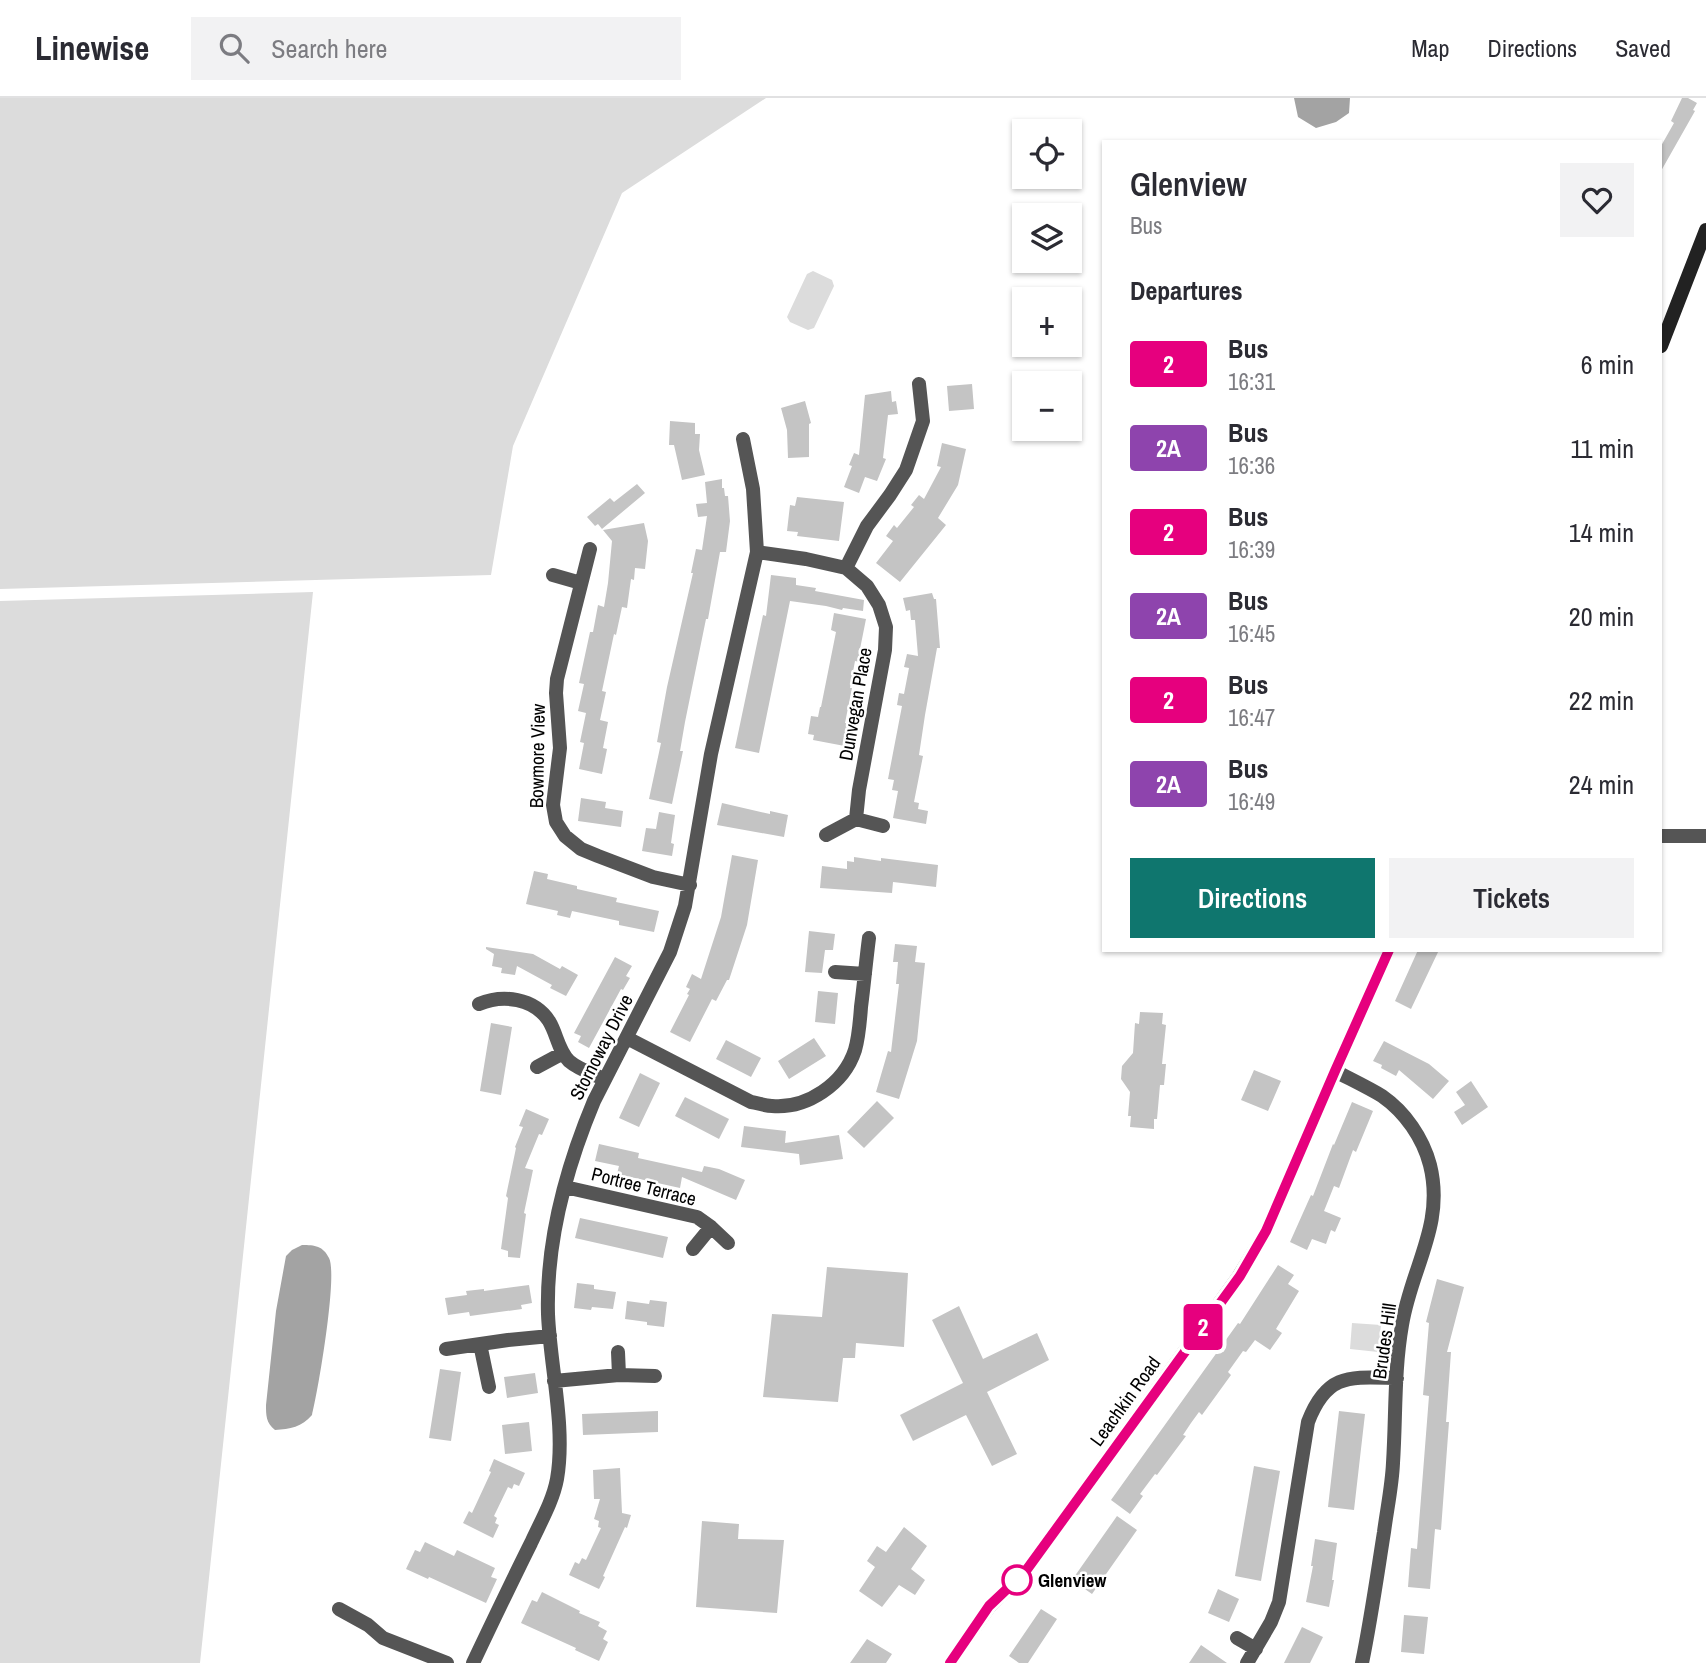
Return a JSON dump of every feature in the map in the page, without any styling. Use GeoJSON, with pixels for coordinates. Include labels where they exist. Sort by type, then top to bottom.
{"type":"FeatureCollection","features":[{"type":"Feature","properties":{"kind":"street"},"geometry":{"type":"LineString","coordinates":[[1662,343],[1706,230]]}},
{"type":"Feature","properties":{"kind":"street"},"geometry":{"type":"LineString","coordinates":[[757,552],[846,568],[867,526],[905,470],[923,421],[919,384]]}},
{"type":"Feature","properties":{"kind":"street","name":"Stornoway Drive"},"geometry":{"type":"LineString","coordinates":[[473,1663],[544,1516],[556,1482],[559,1442],[548,1292],[553,1241],[565,1187],[585,1124],[604,1079],[670,952],[690,885],[711,754],[757,552],[754,489],[743,439]]}},
{"type":"Feature","properties":{"kind":"street","name":"Bowmore View"},"geometry":{"type":"LineString","coordinates":[[590,550],[557,679],[560,748],[553,805],[556,822],[565,836],[580,849],[653,877],[690,885]]}},
{"type":"Feature","properties":{"kind":"street","name":"Dunvegan Place"},"geometry":{"type":"LineString","coordinates":[[846,568],[867,586],[879,606],[886,627],[885,650],[856,819]]}},
{"type":"Feature","properties":{"kind":"street"},"geometry":{"type":"LineString","coordinates":[[553,575],[581,583]]}},
{"type":"Feature","properties":{"kind":"street"},"geometry":{"type":"LineString","coordinates":[[826,835],[856,819],[883,826]]}},
{"type":"Feature","properties":{"kind":"street"},"geometry":{"type":"LineString","coordinates":[[1662,836],[1706,836]]}},
{"type":"Feature","properties":{"kind":"street"},"geometry":{"type":"LineString","coordinates":[[627,1038],[751,1102],[773,1106],[814,1098],[832,1085],[847,1067],[855,1050],[869,938]]}},
{"type":"Feature","properties":{"kind":"street","name":"Leachkin Road"},"geometry":{"type":"LineString","coordinates":[[950,1663],[989,1606],[1025,1572],[1240,1276],[1266,1231],[1388,952]]}},
{"type":"Feature","properties":{"kind":"street"},"geometry":{"type":"LineString","coordinates":[[835,972],[865,974]]}},
{"type":"Feature","properties":{"kind":"street"},"geometry":{"type":"LineString","coordinates":[[479,1004],[502,998],[528,1003],[548,1020],[563,1053],[571,1063],[604,1079]]}},
{"type":"Feature","properties":{"kind":"street"},"geometry":{"type":"LineString","coordinates":[[537,1067],[563,1053]]}},
{"type":"Feature","properties":{"kind":"street","name":"Brudes Hill"},"geometry":{"type":"LineString","coordinates":[[1335,1071],[1383,1097],[1407,1120],[1425,1150],[1435,1199],[1433,1215],[1402,1322],[1393,1466],[1371,1620],[1362,1663]]}},
{"type":"Feature","properties":{"kind":"street","name":"Portree Terrace"},"geometry":{"type":"LineString","coordinates":[[565,1187],[697,1217],[728,1243]]}},
{"type":"Feature","properties":{"kind":"street","name":"Portree Terrace"},"geometry":{"type":"LineString","coordinates":[[693,1249],[711,1227]]}},
{"type":"Feature","properties":{"kind":"street"},"geometry":{"type":"LineString","coordinates":[[446,1349],[550,1336]]}},
{"type":"Feature","properties":{"kind":"street"},"geometry":{"type":"LineString","coordinates":[[480,1344],[489,1387]]}},
{"type":"Feature","properties":{"kind":"street"},"geometry":{"type":"LineString","coordinates":[[618,1352],[619,1375]]}},
{"type":"Feature","properties":{"kind":"street"},"geometry":{"type":"LineString","coordinates":[[554,1381],[619,1375],[655,1376]]}},
{"type":"Feature","properties":{"kind":"street"},"geometry":{"type":"LineString","coordinates":[[1247,1663],[1271,1622],[1279,1602],[1308,1422],[1314,1405],[1326,1390],[1339,1381],[1355,1377],[1397,1378]]}},
{"type":"Feature","properties":{"kind":"street"},"geometry":{"type":"LineString","coordinates":[[339,1609],[368,1625],[383,1639],[447,1663]]}},
{"type":"Feature","properties":{"kind":"street"},"geometry":{"type":"LineString","coordinates":[[1237,1637],[1255,1649]]}},
{"type":"Feature","properties":{"kind":"shaded area"},"geometry":{"type":"Polygon","coordinates":[[[0,98],[766,98],[622,193],[513,446],[491,575],[0,589],[0,98]]]}},
{"type":"Feature","properties":{"kind":"shaded area"},"geometry":{"type":"Polygon","coordinates":[[[1294,98],[1350,98],[1349,113],[1336,122],[1316,128],[1298,117],[1294,98]]]}},
{"type":"Feature","properties":{"kind":"shaded area"},"geometry":{"type":"Polygon","coordinates":[[[813,271],[832,280],[834,286],[814,328],[808,330],[790,322],[787,317],[807,274],[813,271]]]}},
{"type":"Feature","properties":{"kind":"shaded area"},"geometry":{"type":"Polygon","coordinates":[[[313,592],[200,1663],[0,1663],[0,601],[313,592]]]}},
{"type":"Feature","properties":{"kind":"shaded area"},"geometry":{"type":"Polygon","coordinates":[[[302,1245],[318,1247],[329,1258],[331,1286],[326,1334],[312,1415],[295,1427],[275,1430],[268,1422],[266,1405],[276,1311],[286,1256],[302,1245]]]}},
{"type":"Feature","properties":{"kind":"shaded area"},"geometry":{"type":"Polygon","coordinates":[[[1352,1323],[1381,1325],[1378,1352],[1350,1349],[1352,1323]]]}},
{"type":"Feature","properties":{"kind":"building"},"geometry":{"type":"Polygon","coordinates":[[[1682,98],[1697,103],[1662,169],[1662,144],[1674,123],[1671,121],[1682,98]]]}},
{"type":"Feature","properties":{"kind":"building"},"geometry":{"type":"Polygon","coordinates":[[[972,384],[974,409],[949,411],[947,386],[972,384]]]}},
{"type":"Feature","properties":{"kind":"building"},"geometry":{"type":"Polygon","coordinates":[[[891,391],[892,402],[896,401],[898,414],[888,415],[883,458],[886,459],[877,481],[865,477],[859,493],[844,487],[854,453],[859,455],[865,395],[891,391]]]}},
{"type":"Feature","properties":{"kind":"building"},"geometry":{"type":"Polygon","coordinates":[[[805,401],[811,423],[809,457],[788,458],[787,430],[781,408],[805,401]]]}},
{"type":"Feature","properties":{"kind":"building"},"geometry":{"type":"Polygon","coordinates":[[[670,421],[695,423],[695,434],[700,434],[699,450],[705,475],[682,480],[674,445],[669,445],[670,421]]]}},
{"type":"Feature","properties":{"kind":"building"},"geometry":{"type":"Polygon","coordinates":[[[942,443],[966,449],[958,485],[938,518],[946,525],[900,582],[876,563],[893,541],[886,536],[894,525],[897,528],[914,507],[911,505],[919,495],[924,499],[941,467],[937,466],[942,443]]]}},
{"type":"Feature","properties":{"kind":"building"},"geometry":{"type":"Polygon","coordinates":[[[722,479],[722,488],[725,496],[728,496],[730,521],[726,552],[720,552],[685,722],[680,751],[683,751],[672,804],[649,799],[661,743],[657,742],[696,549],[702,550],[707,516],[698,517],[696,504],[707,503],[705,482],[722,479]]]}},
{"type":"Feature","properties":{"kind":"building"},"geometry":{"type":"Polygon","coordinates":[[[637,484],[645,493],[602,529],[587,517],[610,498],[614,502],[637,484]]]}},
{"type":"Feature","properties":{"kind":"building"},"geometry":{"type":"Polygon","coordinates":[[[797,497],[844,502],[839,541],[797,536],[798,532],[787,531],[790,505],[795,506],[797,497]]]}},
{"type":"Feature","properties":{"kind":"building"},"geometry":{"type":"Polygon","coordinates":[[[644,523],[648,541],[645,569],[635,568],[634,580],[631,579],[627,608],[622,607],[602,691],[606,692],[600,720],[608,722],[603,748],[607,749],[602,774],[579,769],[584,743],[580,742],[586,713],[578,711],[584,684],[579,683],[590,632],[593,632],[598,605],[604,607],[608,583],[612,541],[603,530],[644,523]]]}},
{"type":"Feature","properties":{"kind":"building"},"geometry":{"type":"Polygon","coordinates":[[[771,575],[796,578],[796,585],[816,588],[815,591],[864,600],[863,611],[790,601],[759,753],[735,748],[763,615],[766,616],[771,575]]]}},
{"type":"Feature","properties":{"kind":"building"},"geometry":{"type":"Polygon","coordinates":[[[932,593],[936,599],[940,648],[937,648],[925,715],[919,755],[923,756],[914,802],[919,803],[918,809],[928,811],[926,824],[893,818],[898,791],[892,790],[894,780],[888,779],[902,706],[897,705],[899,693],[904,694],[909,668],[904,667],[907,654],[918,656],[915,620],[911,620],[910,610],[906,611],[903,598],[932,593]]]}},
{"type":"Feature","properties":{"kind":"building"},"geometry":{"type":"Polygon","coordinates":[[[834,613],[866,619],[860,662],[855,661],[845,723],[854,725],[850,747],[813,740],[814,735],[808,734],[811,716],[818,717],[821,707],[836,632],[831,630],[834,613]]]}},
{"type":"Feature","properties":{"kind":"building"},"geometry":{"type":"Polygon","coordinates":[[[581,798],[606,802],[605,808],[623,811],[621,827],[578,821],[581,798]]]}},
{"type":"Feature","properties":{"kind":"building"},"geometry":{"type":"Polygon","coordinates":[[[722,803],[770,814],[770,811],[788,815],[784,837],[717,825],[722,803]]]}},
{"type":"Feature","properties":{"kind":"building"},"geometry":{"type":"Polygon","coordinates":[[[659,812],[675,815],[672,856],[642,851],[646,828],[656,829],[659,812]]]}},
{"type":"Feature","properties":{"kind":"building"},"geometry":{"type":"Polygon","coordinates":[[[732,855],[758,860],[747,925],[729,980],[716,1001],[712,999],[690,1042],[670,1032],[689,995],[687,994],[690,989],[686,987],[692,974],[701,979],[721,917],[732,855]]]}},
{"type":"Feature","properties":{"kind":"building"},"geometry":{"type":"Polygon","coordinates":[[[854,857],[938,865],[936,887],[893,882],[892,893],[820,888],[822,866],[847,869],[847,861],[854,862],[854,857]]]}},
{"type":"Feature","properties":{"kind":"building"},"geometry":{"type":"Polygon","coordinates":[[[534,871],[548,874],[547,879],[577,886],[577,889],[617,898],[616,902],[659,911],[654,932],[572,911],[570,918],[557,915],[558,911],[526,904],[534,871]]]}},
{"type":"Feature","properties":{"kind":"building"},"geometry":{"type":"Polygon","coordinates":[[[809,931],[835,934],[833,950],[825,950],[822,973],[805,972],[809,931]]]}},
{"type":"Feature","properties":{"kind":"building"},"geometry":{"type":"Polygon","coordinates":[[[895,944],[917,946],[915,962],[925,963],[917,1041],[899,1099],[876,1092],[888,1051],[891,1052],[899,984],[896,984],[898,962],[893,962],[895,944]]]}},
{"type":"Feature","properties":{"kind":"building"},"geometry":{"type":"Polygon","coordinates":[[[486,947],[533,954],[560,969],[562,966],[578,975],[566,996],[517,966],[515,975],[501,973],[502,968],[492,966],[494,954],[486,947]]]}},
{"type":"Feature","properties":{"kind":"building"},"geometry":{"type":"Polygon","coordinates":[[[1417,952],[1438,952],[1411,1009],[1395,1001],[1417,952]]]}},
{"type":"Feature","properties":{"kind":"building"},"geometry":{"type":"Polygon","coordinates":[[[615,957],[632,966],[626,976],[630,978],[623,990],[621,989],[589,1048],[578,1042],[581,1036],[574,1033],[615,957]]]}},
{"type":"Feature","properties":{"kind":"building"},"geometry":{"type":"Polygon","coordinates":[[[818,991],[838,993],[835,1024],[815,1022],[818,991]]]}},
{"type":"Feature","properties":{"kind":"building"},"geometry":{"type":"Polygon","coordinates":[[[1140,1012],[1163,1013],[1162,1024],[1166,1025],[1162,1064],[1166,1064],[1164,1085],[1160,1085],[1154,1129],[1130,1127],[1130,1092],[1121,1079],[1122,1066],[1133,1053],[1135,1023],[1139,1024],[1140,1012]]]}},
{"type":"Feature","properties":{"kind":"building"},"geometry":{"type":"Polygon","coordinates":[[[491,1023],[512,1027],[501,1095],[480,1091],[491,1023]]]}},
{"type":"Feature","properties":{"kind":"building"},"geometry":{"type":"Polygon","coordinates":[[[814,1038],[826,1056],[789,1079],[778,1061],[814,1038]]]}},
{"type":"Feature","properties":{"kind":"building"},"geometry":{"type":"Polygon","coordinates":[[[726,1040],[761,1058],[751,1077],[716,1059],[726,1040]]]}},
{"type":"Feature","properties":{"kind":"building"},"geometry":{"type":"Polygon","coordinates":[[[1384,1041],[1429,1064],[1449,1081],[1433,1099],[1399,1070],[1396,1076],[1381,1068],[1382,1065],[1373,1061],[1384,1041]]]}},
{"type":"Feature","properties":{"kind":"building"},"geometry":{"type":"Polygon","coordinates":[[[1254,1070],[1281,1081],[1268,1111],[1241,1100],[1254,1070]]]}},
{"type":"Feature","properties":{"kind":"building"},"geometry":{"type":"Polygon","coordinates":[[[640,1073],[660,1083],[639,1127],[619,1118],[640,1073]]]}},
{"type":"Feature","properties":{"kind":"building"},"geometry":{"type":"Polygon","coordinates":[[[1471,1081],[1488,1107],[1462,1125],[1454,1112],[1465,1105],[1456,1092],[1471,1081]]]}},
{"type":"Feature","properties":{"kind":"building"},"geometry":{"type":"Polygon","coordinates":[[[685,1097],[729,1119],[719,1139],[675,1116],[685,1097]]]}},
{"type":"Feature","properties":{"kind":"building"},"geometry":{"type":"Polygon","coordinates":[[[877,1101],[894,1118],[864,1148],[847,1132],[877,1101]]]}},
{"type":"Feature","properties":{"kind":"building"},"geometry":{"type":"Polygon","coordinates":[[[1352,1102],[1373,1111],[1356,1152],[1353,1150],[1339,1188],[1334,1186],[1324,1211],[1341,1218],[1335,1232],[1331,1230],[1326,1244],[1312,1239],[1307,1250],[1290,1242],[1311,1195],[1313,1196],[1352,1102]]]}},
{"type":"Feature","properties":{"kind":"building"},"geometry":{"type":"Polygon","coordinates":[[[526,1109],[549,1119],[542,1135],[539,1134],[525,1168],[533,1170],[524,1213],[520,1258],[508,1257],[508,1251],[501,1249],[508,1198],[506,1196],[515,1147],[523,1127],[519,1126],[526,1109]]]}},
{"type":"Feature","properties":{"kind":"building"},"geometry":{"type":"Polygon","coordinates":[[[744,1126],[786,1131],[785,1143],[839,1135],[843,1159],[800,1165],[799,1154],[741,1147],[744,1126]]]}},
{"type":"Feature","properties":{"kind":"building"},"geometry":{"type":"Polygon","coordinates":[[[599,1144],[639,1153],[638,1158],[702,1172],[704,1166],[719,1169],[745,1180],[736,1200],[682,1177],[680,1188],[617,1174],[619,1166],[595,1161],[599,1144]]]}},
{"type":"Feature","properties":{"kind":"building"},"geometry":{"type":"Polygon","coordinates":[[[580,1218],[668,1237],[663,1258],[575,1238],[580,1218]]]}},
{"type":"Feature","properties":{"kind":"building"},"geometry":{"type":"Polygon","coordinates":[[[1278,1265],[1294,1275],[1288,1284],[1299,1291],[1276,1329],[1282,1333],[1270,1350],[1255,1340],[1246,1352],[1243,1351],[1228,1372],[1231,1375],[1202,1415],[1199,1412],[1191,1423],[1183,1435],[1186,1436],[1140,1494],[1143,1496],[1130,1514],[1111,1500],[1238,1323],[1240,1324],[1278,1265]]]}},
{"type":"Feature","properties":{"kind":"building"},"geometry":{"type":"Polygon","coordinates":[[[827,1267],[908,1273],[904,1347],[856,1343],[855,1358],[843,1358],[838,1402],[763,1397],[772,1314],[822,1317],[827,1267]]]}},
{"type":"Feature","properties":{"kind":"building"},"geometry":{"type":"Polygon","coordinates":[[[1437,1279],[1464,1287],[1447,1352],[1451,1352],[1446,1422],[1449,1422],[1441,1530],[1435,1529],[1430,1589],[1408,1587],[1411,1548],[1417,1549],[1429,1396],[1423,1395],[1429,1323],[1426,1322],[1437,1279]]]}},
{"type":"Feature","properties":{"kind":"building"},"geometry":{"type":"Polygon","coordinates":[[[577,1283],[616,1292],[613,1309],[574,1308],[577,1283]]]}},
{"type":"Feature","properties":{"kind":"building"},"geometry":{"type":"Polygon","coordinates":[[[529,1285],[532,1303],[521,1305],[522,1309],[470,1316],[469,1312],[448,1315],[445,1298],[467,1295],[466,1291],[529,1285]]]}},
{"type":"Feature","properties":{"kind":"building"},"geometry":{"type":"Polygon","coordinates":[[[650,1300],[667,1302],[664,1327],[625,1319],[627,1301],[649,1304],[650,1300]]]}},
{"type":"Feature","properties":{"kind":"building"},"geometry":{"type":"Polygon","coordinates":[[[959,1306],[983,1359],[1037,1333],[1049,1360],[987,1392],[1017,1454],[992,1466],[966,1415],[913,1441],[900,1415],[963,1383],[932,1320],[959,1306]]]}},
{"type":"Feature","properties":{"kind":"building"},"geometry":{"type":"Polygon","coordinates":[[[440,1369],[461,1372],[451,1441],[429,1438],[440,1369]]]}},
{"type":"Feature","properties":{"kind":"building"},"geometry":{"type":"Polygon","coordinates":[[[535,1373],[538,1393],[507,1398],[504,1377],[535,1373]]]}},
{"type":"Feature","properties":{"kind":"building"},"geometry":{"type":"Polygon","coordinates":[[[658,1411],[658,1432],[583,1435],[582,1414],[658,1411]]]}},
{"type":"Feature","properties":{"kind":"building"},"geometry":{"type":"Polygon","coordinates":[[[1339,1411],[1365,1414],[1354,1510],[1328,1507],[1339,1411]]]}},
{"type":"Feature","properties":{"kind":"building"},"geometry":{"type":"Polygon","coordinates":[[[529,1422],[532,1451],[505,1454],[502,1425],[529,1422]]]}},
{"type":"Feature","properties":{"kind":"building"},"geometry":{"type":"Polygon","coordinates":[[[494,1459],[525,1473],[519,1486],[514,1484],[512,1489],[508,1487],[494,1516],[497,1518],[495,1523],[499,1525],[493,1538],[463,1523],[469,1511],[472,1513],[491,1472],[489,1471],[494,1459]]]}},
{"type":"Feature","properties":{"kind":"building"},"geometry":{"type":"Polygon","coordinates":[[[1254,1466],[1280,1471],[1261,1581],[1235,1576],[1254,1466]]]}},
{"type":"Feature","properties":{"kind":"building"},"geometry":{"type":"Polygon","coordinates":[[[620,1468],[622,1513],[631,1515],[599,1589],[569,1575],[575,1562],[579,1564],[582,1558],[586,1560],[601,1528],[598,1527],[599,1521],[594,1519],[600,1499],[594,1499],[593,1470],[620,1468]]]}},
{"type":"Feature","properties":{"kind":"building"},"geometry":{"type":"Polygon","coordinates":[[[1117,1516],[1137,1530],[1092,1594],[1072,1580],[1117,1516]]]}},
{"type":"Feature","properties":{"kind":"building"},"geometry":{"type":"Polygon","coordinates":[[[702,1521],[739,1524],[738,1539],[784,1540],[777,1613],[696,1607],[702,1521]]]}},
{"type":"Feature","properties":{"kind":"building"},"geometry":{"type":"Polygon","coordinates":[[[904,1527],[927,1546],[911,1569],[925,1580],[915,1595],[899,1585],[882,1607],[859,1591],[875,1567],[867,1561],[877,1546],[886,1552],[904,1527]]]}},
{"type":"Feature","properties":{"kind":"building"},"geometry":{"type":"Polygon","coordinates":[[[1315,1539],[1337,1543],[1329,1607],[1306,1602],[1315,1539]]]}},
{"type":"Feature","properties":{"kind":"building"},"geometry":{"type":"Polygon","coordinates":[[[425,1542],[454,1556],[457,1550],[495,1568],[491,1577],[497,1579],[486,1603],[406,1569],[415,1550],[420,1552],[425,1542]]]}},
{"type":"Feature","properties":{"kind":"building"},"geometry":{"type":"Polygon","coordinates":[[[1218,1589],[1239,1599],[1229,1622],[1208,1613],[1218,1589]]]}},
{"type":"Feature","properties":{"kind":"building"},"geometry":{"type":"Polygon","coordinates":[[[542,1592],[600,1622],[598,1626],[607,1631],[603,1639],[608,1642],[599,1661],[521,1623],[532,1600],[537,1602],[542,1592]]]}},
{"type":"Feature","properties":{"kind":"building"},"geometry":{"type":"Polygon","coordinates":[[[1041,1609],[1057,1619],[1028,1663],[1019,1663],[1009,1656],[1041,1609]]]}},
{"type":"Feature","properties":{"kind":"building"},"geometry":{"type":"Polygon","coordinates":[[[1404,1615],[1428,1617],[1424,1654],[1401,1652],[1404,1615]]]}},
{"type":"Feature","properties":{"kind":"building"},"geometry":{"type":"Polygon","coordinates":[[[1302,1627],[1323,1637],[1310,1663],[1284,1663],[1302,1627]]]}},
{"type":"Feature","properties":{"kind":"building"},"geometry":{"type":"Polygon","coordinates":[[[867,1639],[892,1654],[886,1663],[850,1663],[867,1639]]]}},
{"type":"Feature","properties":{"kind":"building"},"geometry":{"type":"Polygon","coordinates":[[[1201,1645],[1227,1663],[1189,1663],[1201,1645]]]}},
{"type":"Feature","properties":{"kind":"bus line","name":"2"},"geometry":{"type":"LineString","coordinates":[[950,1663],[989,1606],[1025,1572],[1240,1276],[1266,1231],[1388,952]]}},
{"type":"Feature","properties":{"kind":"place","name":"Glenview"},"geometry":{"type":"Point","coordinates":[1017,1580]}}]}
